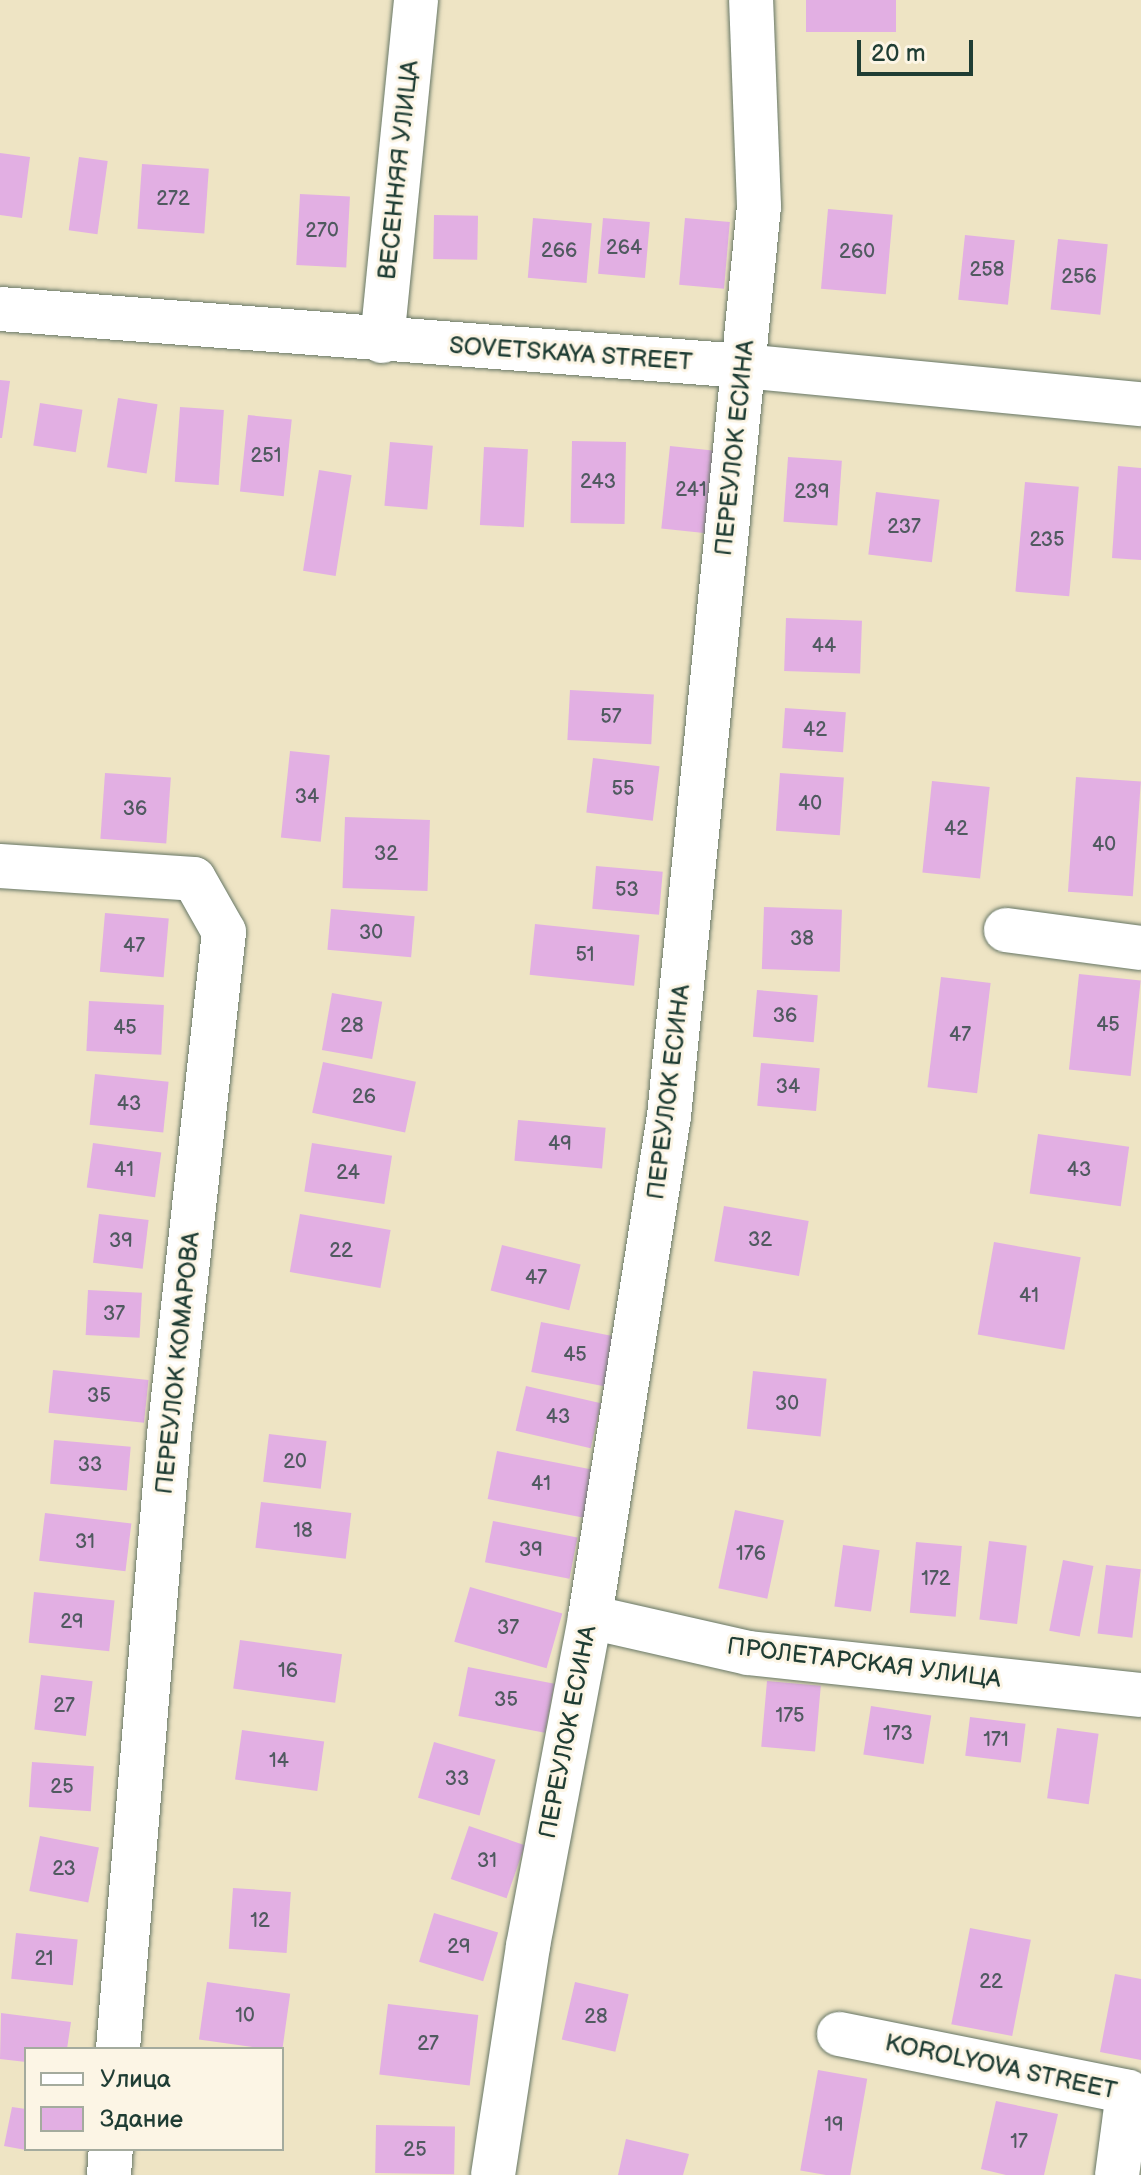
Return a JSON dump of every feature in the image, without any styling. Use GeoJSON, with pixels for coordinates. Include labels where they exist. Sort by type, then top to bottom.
{"type":"FeatureCollection","features":[{"type":"Feature","properties":{"kind":"street","name":"ВЕСЕННЯЯ УЛИЦА"},"geometry":{"type":"LineString","coordinates":[[382,341],[416,0]]}},
{"type":"Feature","properties":{"kind":"street","name":"ПЕРЕУЛОК ЕСИНА"},"geometry":{"type":"LineString","coordinates":[[493,2175],[528,1946],[590,1617],[669,1116],[759,206],[751,0]]}},
{"type":"Feature","properties":{"kind":"street","name":"SOVETSKAYA STREET"},"geometry":{"type":"LineString","coordinates":[[0,309],[382,341],[743,366],[1141,404]]}},
{"type":"Feature","properties":{"kind":"street","name":"ПЕРЕУЛОК КОМАРОВА"},"geometry":{"type":"LineString","coordinates":[[0,866],[194,879],[224,932],[169,1435],[118,2047]]}},
{"type":"Feature","properties":{"kind":"street"},"geometry":{"type":"LineString","coordinates":[[1006,930],[1141,948]]}},
{"type":"Feature","properties":{"kind":"street","name":"ПРОЛЕТАРСКАЯ УЛИЦА"},"geometry":{"type":"LineString","coordinates":[[590,1617],[748,1653],[1141,1695]]}},
{"type":"Feature","properties":{"kind":"street","name":"KOROLYOVA STREET"},"geometry":{"type":"LineString","coordinates":[[839,2034],[1128,2092],[1117,2175]]}},
{"type":"Feature","properties":{"kind":"street"},"geometry":{"type":"LineString","coordinates":[[109,2175],[111,2151]]}},
{"type":"Feature","properties":{"kind":"building"},"geometry":{"type":"Polygon","coordinates":[[[806,0],[896,0],[896,32],[806,32],[806,0]]]}},
{"type":"Feature","properties":{"kind":"building"},"geometry":{"type":"Polygon","coordinates":[[[0,153],[30,157],[22,218],[0,215],[0,153]]]}},
{"type":"Feature","properties":{"kind":"building"},"geometry":{"type":"Polygon","coordinates":[[[79,157],[108,161],[97,234],[69,230],[79,157]]]}},
{"type":"Feature","properties":{"kind":"building"},"geometry":{"type":"Polygon","coordinates":[[[142,164],[209,169],[204,234],[137,229],[142,164]]]}},
{"type":"Feature","properties":{"kind":"building"},"geometry":{"type":"Polygon","coordinates":[[[300,194],[350,197],[346,268],[296,265],[300,194]]]}},
{"type":"Feature","properties":{"kind":"building"},"geometry":{"type":"Polygon","coordinates":[[[828,209],[893,215],[886,294],[821,289],[828,209]]]}},
{"type":"Feature","properties":{"kind":"building"},"geometry":{"type":"Polygon","coordinates":[[[434,215],[478,216],[477,260],[433,259],[434,215]]]}},
{"type":"Feature","properties":{"kind":"building"},"geometry":{"type":"Polygon","coordinates":[[[533,218],[592,223],[587,283],[528,278],[533,218]]]}},
{"type":"Feature","properties":{"kind":"building"},"geometry":{"type":"Polygon","coordinates":[[[603,218],[650,222],[645,278],[598,274],[603,218]]]}},
{"type":"Feature","properties":{"kind":"building"},"geometry":{"type":"Polygon","coordinates":[[[685,218],[730,222],[724,289],[679,285],[685,218]]]}},
{"type":"Feature","properties":{"kind":"building"},"geometry":{"type":"Polygon","coordinates":[[[965,235],[1015,240],[1008,305],[958,300],[965,235]]]}},
{"type":"Feature","properties":{"kind":"building"},"geometry":{"type":"Polygon","coordinates":[[[1058,239],[1108,244],[1100,315],[1051,310],[1058,239]]]}},
{"type":"Feature","properties":{"kind":"building"},"geometry":{"type":"Polygon","coordinates":[[[0,380],[10,381],[2,438],[0,438],[0,380]]]}},
{"type":"Feature","properties":{"kind":"building"},"geometry":{"type":"Polygon","coordinates":[[[118,398],[158,404],[147,473],[107,467],[118,398]]]}},
{"type":"Feature","properties":{"kind":"building"},"geometry":{"type":"Polygon","coordinates":[[[40,403],[82,410],[76,452],[33,445],[40,403]]]}},
{"type":"Feature","properties":{"kind":"building"},"geometry":{"type":"Polygon","coordinates":[[[180,407],[224,410],[219,485],[175,482],[180,407]]]}},
{"type":"Feature","properties":{"kind":"building"},"geometry":{"type":"Polygon","coordinates":[[[248,415],[292,420],[284,496],[240,492],[248,415]]]}},
{"type":"Feature","properties":{"kind":"building"},"geometry":{"type":"Polygon","coordinates":[[[572,441],[626,442],[625,524],[571,523],[572,441]]]}},
{"type":"Feature","properties":{"kind":"building"},"geometry":{"type":"Polygon","coordinates":[[[390,442],[433,446],[427,510],[384,506],[390,442]]]}},
{"type":"Feature","properties":{"kind":"building"},"geometry":{"type":"Polygon","coordinates":[[[670,446],[720,451],[711,534],[661,529],[670,446]]]}},
{"type":"Feature","properties":{"kind":"building"},"geometry":{"type":"Polygon","coordinates":[[[484,447],[528,449],[524,527],[480,525],[484,447]]]}},
{"type":"Feature","properties":{"kind":"building"},"geometry":{"type":"Polygon","coordinates":[[[788,457],[842,461],[837,526],[783,522],[788,457]]]}},
{"type":"Feature","properties":{"kind":"building"},"geometry":{"type":"Polygon","coordinates":[[[1118,466],[1141,468],[1141,560],[1112,558],[1118,466]]]}},
{"type":"Feature","properties":{"kind":"building"},"geometry":{"type":"Polygon","coordinates":[[[319,470],[352,475],[336,576],[303,571],[319,470]]]}},
{"type":"Feature","properties":{"kind":"building"},"geometry":{"type":"Polygon","coordinates":[[[1025,482],[1079,487],[1069,596],[1015,592],[1025,482]]]}},
{"type":"Feature","properties":{"kind":"building"},"geometry":{"type":"Polygon","coordinates":[[[876,492],[940,500],[932,562],[868,555],[876,492]]]}},
{"type":"Feature","properties":{"kind":"building"},"geometry":{"type":"Polygon","coordinates":[[[786,618],[862,621],[860,674],[784,671],[786,618]]]}},
{"type":"Feature","properties":{"kind":"building"},"geometry":{"type":"Polygon","coordinates":[[[570,690],[654,694],[651,744],[567,740],[570,690]]]}},
{"type":"Feature","properties":{"kind":"building"},"geometry":{"type":"Polygon","coordinates":[[[785,708],[846,712],[843,752],[782,748],[785,708]]]}},
{"type":"Feature","properties":{"kind":"building"},"geometry":{"type":"Polygon","coordinates":[[[290,751],[330,755],[321,842],[281,838],[290,751]]]}},
{"type":"Feature","properties":{"kind":"building"},"geometry":{"type":"Polygon","coordinates":[[[593,758],[660,766],[653,821],[586,813],[593,758]]]}},
{"type":"Feature","properties":{"kind":"building"},"geometry":{"type":"Polygon","coordinates":[[[105,773],[171,778],[166,843],[100,839],[105,773]]]}},
{"type":"Feature","properties":{"kind":"building"},"geometry":{"type":"Polygon","coordinates":[[[780,773],[844,777],[840,835],[776,831],[780,773]]]}},
{"type":"Feature","properties":{"kind":"building"},"geometry":{"type":"Polygon","coordinates":[[[1076,777],[1141,782],[1133,896],[1068,892],[1076,777]]]}},
{"type":"Feature","properties":{"kind":"building"},"geometry":{"type":"Polygon","coordinates":[[[932,781],[990,787],[980,879],[922,872],[932,781]]]}},
{"type":"Feature","properties":{"kind":"building"},"geometry":{"type":"Polygon","coordinates":[[[345,817],[430,820],[427,891],[343,888],[345,817]]]}},
{"type":"Feature","properties":{"kind":"building"},"geometry":{"type":"Polygon","coordinates":[[[596,866],[663,872],[659,915],[592,909],[596,866]]]}},
{"type":"Feature","properties":{"kind":"building"},"geometry":{"type":"Polygon","coordinates":[[[764,907],[842,910],[840,972],[762,969],[764,907]]]}},
{"type":"Feature","properties":{"kind":"building"},"geometry":{"type":"Polygon","coordinates":[[[331,909],[415,916],[411,957],[327,950],[331,909]]]}},
{"type":"Feature","properties":{"kind":"building"},"geometry":{"type":"Polygon","coordinates":[[[105,913],[169,919],[164,977],[100,972],[105,913]]]}},
{"type":"Feature","properties":{"kind":"building"},"geometry":{"type":"Polygon","coordinates":[[[535,924],[639,935],[634,986],[530,975],[535,924]]]}},
{"type":"Feature","properties":{"kind":"building"},"geometry":{"type":"Polygon","coordinates":[[[1079,974],[1141,980],[1131,1076],[1069,1069],[1079,974]]]}},
{"type":"Feature","properties":{"kind":"building"},"geometry":{"type":"Polygon","coordinates":[[[941,977],[991,983],[977,1093],[927,1087],[941,977]]]}},
{"type":"Feature","properties":{"kind":"building"},"geometry":{"type":"Polygon","coordinates":[[[757,990],[818,995],[814,1042],[753,1037],[757,990]]]}},
{"type":"Feature","properties":{"kind":"building"},"geometry":{"type":"Polygon","coordinates":[[[332,993],[382,1002],[372,1059],[322,1050],[332,993]]]}},
{"type":"Feature","properties":{"kind":"building"},"geometry":{"type":"Polygon","coordinates":[[[89,1001],[164,1005],[161,1055],[86,1051],[89,1001]]]}},
{"type":"Feature","properties":{"kind":"building"},"geometry":{"type":"Polygon","coordinates":[[[323,1062],[416,1082],[405,1133],[312,1113],[323,1062]]]}},
{"type":"Feature","properties":{"kind":"building"},"geometry":{"type":"Polygon","coordinates":[[[761,1063],[820,1068],[816,1111],[757,1106],[761,1063]]]}},
{"type":"Feature","properties":{"kind":"building"},"geometry":{"type":"Polygon","coordinates":[[[95,1074],[169,1082],[163,1132],[90,1125],[95,1074]]]}},
{"type":"Feature","properties":{"kind":"building"},"geometry":{"type":"Polygon","coordinates":[[[518,1120],[606,1128],[602,1169],[514,1161],[518,1120]]]}},
{"type":"Feature","properties":{"kind":"building"},"geometry":{"type":"Polygon","coordinates":[[[1038,1134],[1129,1147],[1121,1206],[1030,1193],[1038,1134]]]}},
{"type":"Feature","properties":{"kind":"building"},"geometry":{"type":"Polygon","coordinates":[[[93,1143],[161,1153],[155,1197],[87,1188],[93,1143]]]}},
{"type":"Feature","properties":{"kind":"building"},"geometry":{"type":"Polygon","coordinates":[[[312,1143],[392,1156],[384,1204],[304,1191],[312,1143]]]}},
{"type":"Feature","properties":{"kind":"building"},"geometry":{"type":"Polygon","coordinates":[[[724,1206],[809,1221],[799,1276],[714,1261],[724,1206]]]}},
{"type":"Feature","properties":{"kind":"building"},"geometry":{"type":"Polygon","coordinates":[[[99,1214],[149,1220],[143,1269],[93,1263],[99,1214]]]}},
{"type":"Feature","properties":{"kind":"building"},"geometry":{"type":"Polygon","coordinates":[[[300,1214],[391,1230],[380,1288],[290,1272],[300,1214]]]}},
{"type":"Feature","properties":{"kind":"building"},"geometry":{"type":"Polygon","coordinates":[[[994,1242],[1081,1257],[1064,1350],[978,1335],[994,1242]]]}},
{"type":"Feature","properties":{"kind":"building"},"geometry":{"type":"Polygon","coordinates":[[[502,1245],[581,1265],[569,1310],[491,1291],[502,1245]]]}},
{"type":"Feature","properties":{"kind":"building"},"geometry":{"type":"Polygon","coordinates":[[[88,1290],[142,1293],[140,1338],[86,1335],[88,1290]]]}},
{"type":"Feature","properties":{"kind":"building"},"geometry":{"type":"Polygon","coordinates":[[[541,1322],[618,1337],[608,1387],[531,1372],[541,1322]]]}},
{"type":"Feature","properties":{"kind":"building"},"geometry":{"type":"Polygon","coordinates":[[[53,1370],[148,1380],[144,1423],[49,1413],[53,1370]]]}},
{"type":"Feature","properties":{"kind":"building"},"geometry":{"type":"Polygon","coordinates":[[[753,1371],[827,1379],[821,1436],[747,1429],[753,1371]]]}},
{"type":"Feature","properties":{"kind":"building"},"geometry":{"type":"Polygon","coordinates":[[[526,1386],[601,1403],[591,1448],[516,1431],[526,1386]]]}},
{"type":"Feature","properties":{"kind":"building"},"geometry":{"type":"Polygon","coordinates":[[[269,1434],[327,1441],[321,1489],[263,1482],[269,1434]]]}},
{"type":"Feature","properties":{"kind":"building"},"geometry":{"type":"Polygon","coordinates":[[[54,1440],[131,1447],[127,1491],[50,1484],[54,1440]]]}},
{"type":"Feature","properties":{"kind":"building"},"geometry":{"type":"Polygon","coordinates":[[[497,1451],[593,1470],[584,1518],[488,1499],[497,1451]]]}},
{"type":"Feature","properties":{"kind":"building"},"geometry":{"type":"Polygon","coordinates":[[[261,1502],[351,1513],[346,1559],[255,1548],[261,1502]]]}},
{"type":"Feature","properties":{"kind":"building"},"geometry":{"type":"Polygon","coordinates":[[[735,1510],[784,1520],[767,1599],[718,1588],[735,1510]]]}},
{"type":"Feature","properties":{"kind":"building"},"geometry":{"type":"Polygon","coordinates":[[[45,1513],[131,1524],[126,1571],[39,1561],[45,1513]]]}},
{"type":"Feature","properties":{"kind":"building"},"geometry":{"type":"Polygon","coordinates":[[[493,1521],[577,1537],[569,1579],[485,1562],[493,1521]]]}},
{"type":"Feature","properties":{"kind":"building"},"geometry":{"type":"Polygon","coordinates":[[[989,1541],[1027,1546],[1017,1624],[979,1619],[989,1541]]]}},
{"type":"Feature","properties":{"kind":"building"},"geometry":{"type":"Polygon","coordinates":[[[916,1542],[962,1546],[956,1617],[910,1613],[916,1542]]]}},
{"type":"Feature","properties":{"kind":"building"},"geometry":{"type":"Polygon","coordinates":[[[843,1545],[880,1550],[871,1612],[834,1606],[843,1545]]]}},
{"type":"Feature","properties":{"kind":"building"},"geometry":{"type":"Polygon","coordinates":[[[1063,1560],[1093,1566],[1080,1637],[1049,1631],[1063,1560]]]}},
{"type":"Feature","properties":{"kind":"building"},"geometry":{"type":"Polygon","coordinates":[[[1106,1565],[1141,1569],[1132,1638],[1098,1633],[1106,1565]]]}},
{"type":"Feature","properties":{"kind":"building"},"geometry":{"type":"Polygon","coordinates":[[[470,1587],[562,1613],[547,1668],[454,1642],[470,1587]]]}},
{"type":"Feature","properties":{"kind":"building"},"geometry":{"type":"Polygon","coordinates":[[[34,1592],[115,1600],[109,1651],[29,1643],[34,1592]]]}},
{"type":"Feature","properties":{"kind":"building"},"geometry":{"type":"Polygon","coordinates":[[[240,1640],[342,1654],[335,1703],[233,1689],[240,1640]]]}},
{"type":"Feature","properties":{"kind":"building"},"geometry":{"type":"Polygon","coordinates":[[[468,1667],[554,1684],[545,1733],[458,1716],[468,1667]]]}},
{"type":"Feature","properties":{"kind":"building"},"geometry":{"type":"Polygon","coordinates":[[[41,1675],[93,1681],[86,1736],[34,1730],[41,1675]]]}},
{"type":"Feature","properties":{"kind":"building"},"geometry":{"type":"Polygon","coordinates":[[[767,1681],[821,1686],[815,1751],[761,1747],[767,1681]]]}},
{"type":"Feature","properties":{"kind":"building"},"geometry":{"type":"Polygon","coordinates":[[[871,1706],[931,1716],[924,1764],[863,1754],[871,1706]]]}},
{"type":"Feature","properties":{"kind":"building"},"geometry":{"type":"Polygon","coordinates":[[[970,1717],[1026,1724],[1021,1763],[965,1756],[970,1717]]]}},
{"type":"Feature","properties":{"kind":"building"},"geometry":{"type":"Polygon","coordinates":[[[1057,1728],[1099,1734],[1089,1804],[1047,1798],[1057,1728]]]}},
{"type":"Feature","properties":{"kind":"building"},"geometry":{"type":"Polygon","coordinates":[[[242,1730],[324,1742],[317,1791],[235,1780],[242,1730]]]}},
{"type":"Feature","properties":{"kind":"building"},"geometry":{"type":"Polygon","coordinates":[[[434,1742],[496,1760],[480,1815],[418,1798],[434,1742]]]}},
{"type":"Feature","properties":{"kind":"building"},"geometry":{"type":"Polygon","coordinates":[[[32,1762],[94,1766],[91,1811],[29,1807],[32,1762]]]}},
{"type":"Feature","properties":{"kind":"building"},"geometry":{"type":"Polygon","coordinates":[[[469,1826],[525,1845],[507,1898],[451,1879],[469,1826]]]}},
{"type":"Feature","properties":{"kind":"building"},"geometry":{"type":"Polygon","coordinates":[[[40,1836],[99,1847],[88,1902],[29,1891],[40,1836]]]}},
{"type":"Feature","properties":{"kind":"building"},"geometry":{"type":"Polygon","coordinates":[[[233,1888],[291,1892],[287,1953],[229,1949],[233,1888]]]}},
{"type":"Feature","properties":{"kind":"building"},"geometry":{"type":"Polygon","coordinates":[[[434,1913],[498,1933],[483,1981],[419,1962],[434,1913]]]}},
{"type":"Feature","properties":{"kind":"building"},"geometry":{"type":"Polygon","coordinates":[[[970,1928],[1031,1940],[1012,2036],[951,2024],[970,1928]]]}},
{"type":"Feature","properties":{"kind":"building"},"geometry":{"type":"Polygon","coordinates":[[[16,1933],[78,1939],[73,1985],[11,1979],[16,1933]]]}},
{"type":"Feature","properties":{"kind":"building"},"geometry":{"type":"Polygon","coordinates":[[[1115,1974],[1141,1979],[1141,2060],[1100,2052],[1115,1974]]]}},
{"type":"Feature","properties":{"kind":"building"},"geometry":{"type":"Polygon","coordinates":[[[207,1982],[290,1994],[283,2047],[253,2047],[199,2039],[207,1982]]]}},
{"type":"Feature","properties":{"kind":"building"},"geometry":{"type":"Polygon","coordinates":[[[575,1982],[629,1994],[615,2052],[562,2039],[575,1982]]]}},
{"type":"Feature","properties":{"kind":"building"},"geometry":{"type":"Polygon","coordinates":[[[388,2004],[478,2015],[470,2086],[379,2074],[388,2004]]]}},
{"type":"Feature","properties":{"kind":"building"},"geometry":{"type":"Polygon","coordinates":[[[1,2013],[71,2022],[67,2047],[24,2047],[24,2062],[0,2059],[1,2013]]]}},
{"type":"Feature","properties":{"kind":"building"},"geometry":{"type":"Polygon","coordinates":[[[818,2070],[867,2079],[850,2175],[800,2170],[818,2070]]]}},
{"type":"Feature","properties":{"kind":"building"},"geometry":{"type":"Polygon","coordinates":[[[996,2101],[1058,2114],[1044,2175],[1006,2175],[981,2169],[996,2101]]]}},
{"type":"Feature","properties":{"kind":"building"},"geometry":{"type":"Polygon","coordinates":[[[12,2107],[24,2109],[24,2150],[4,2146],[12,2107]]]}},
{"type":"Feature","properties":{"kind":"building"},"geometry":{"type":"Polygon","coordinates":[[[376,2125],[455,2126],[454,2174],[375,2173],[376,2125]]]}},
{"type":"Feature","properties":{"kind":"building"},"geometry":{"type":"Polygon","coordinates":[[[626,2139],[689,2154],[683,2175],[618,2175],[626,2139]]]}}]}
